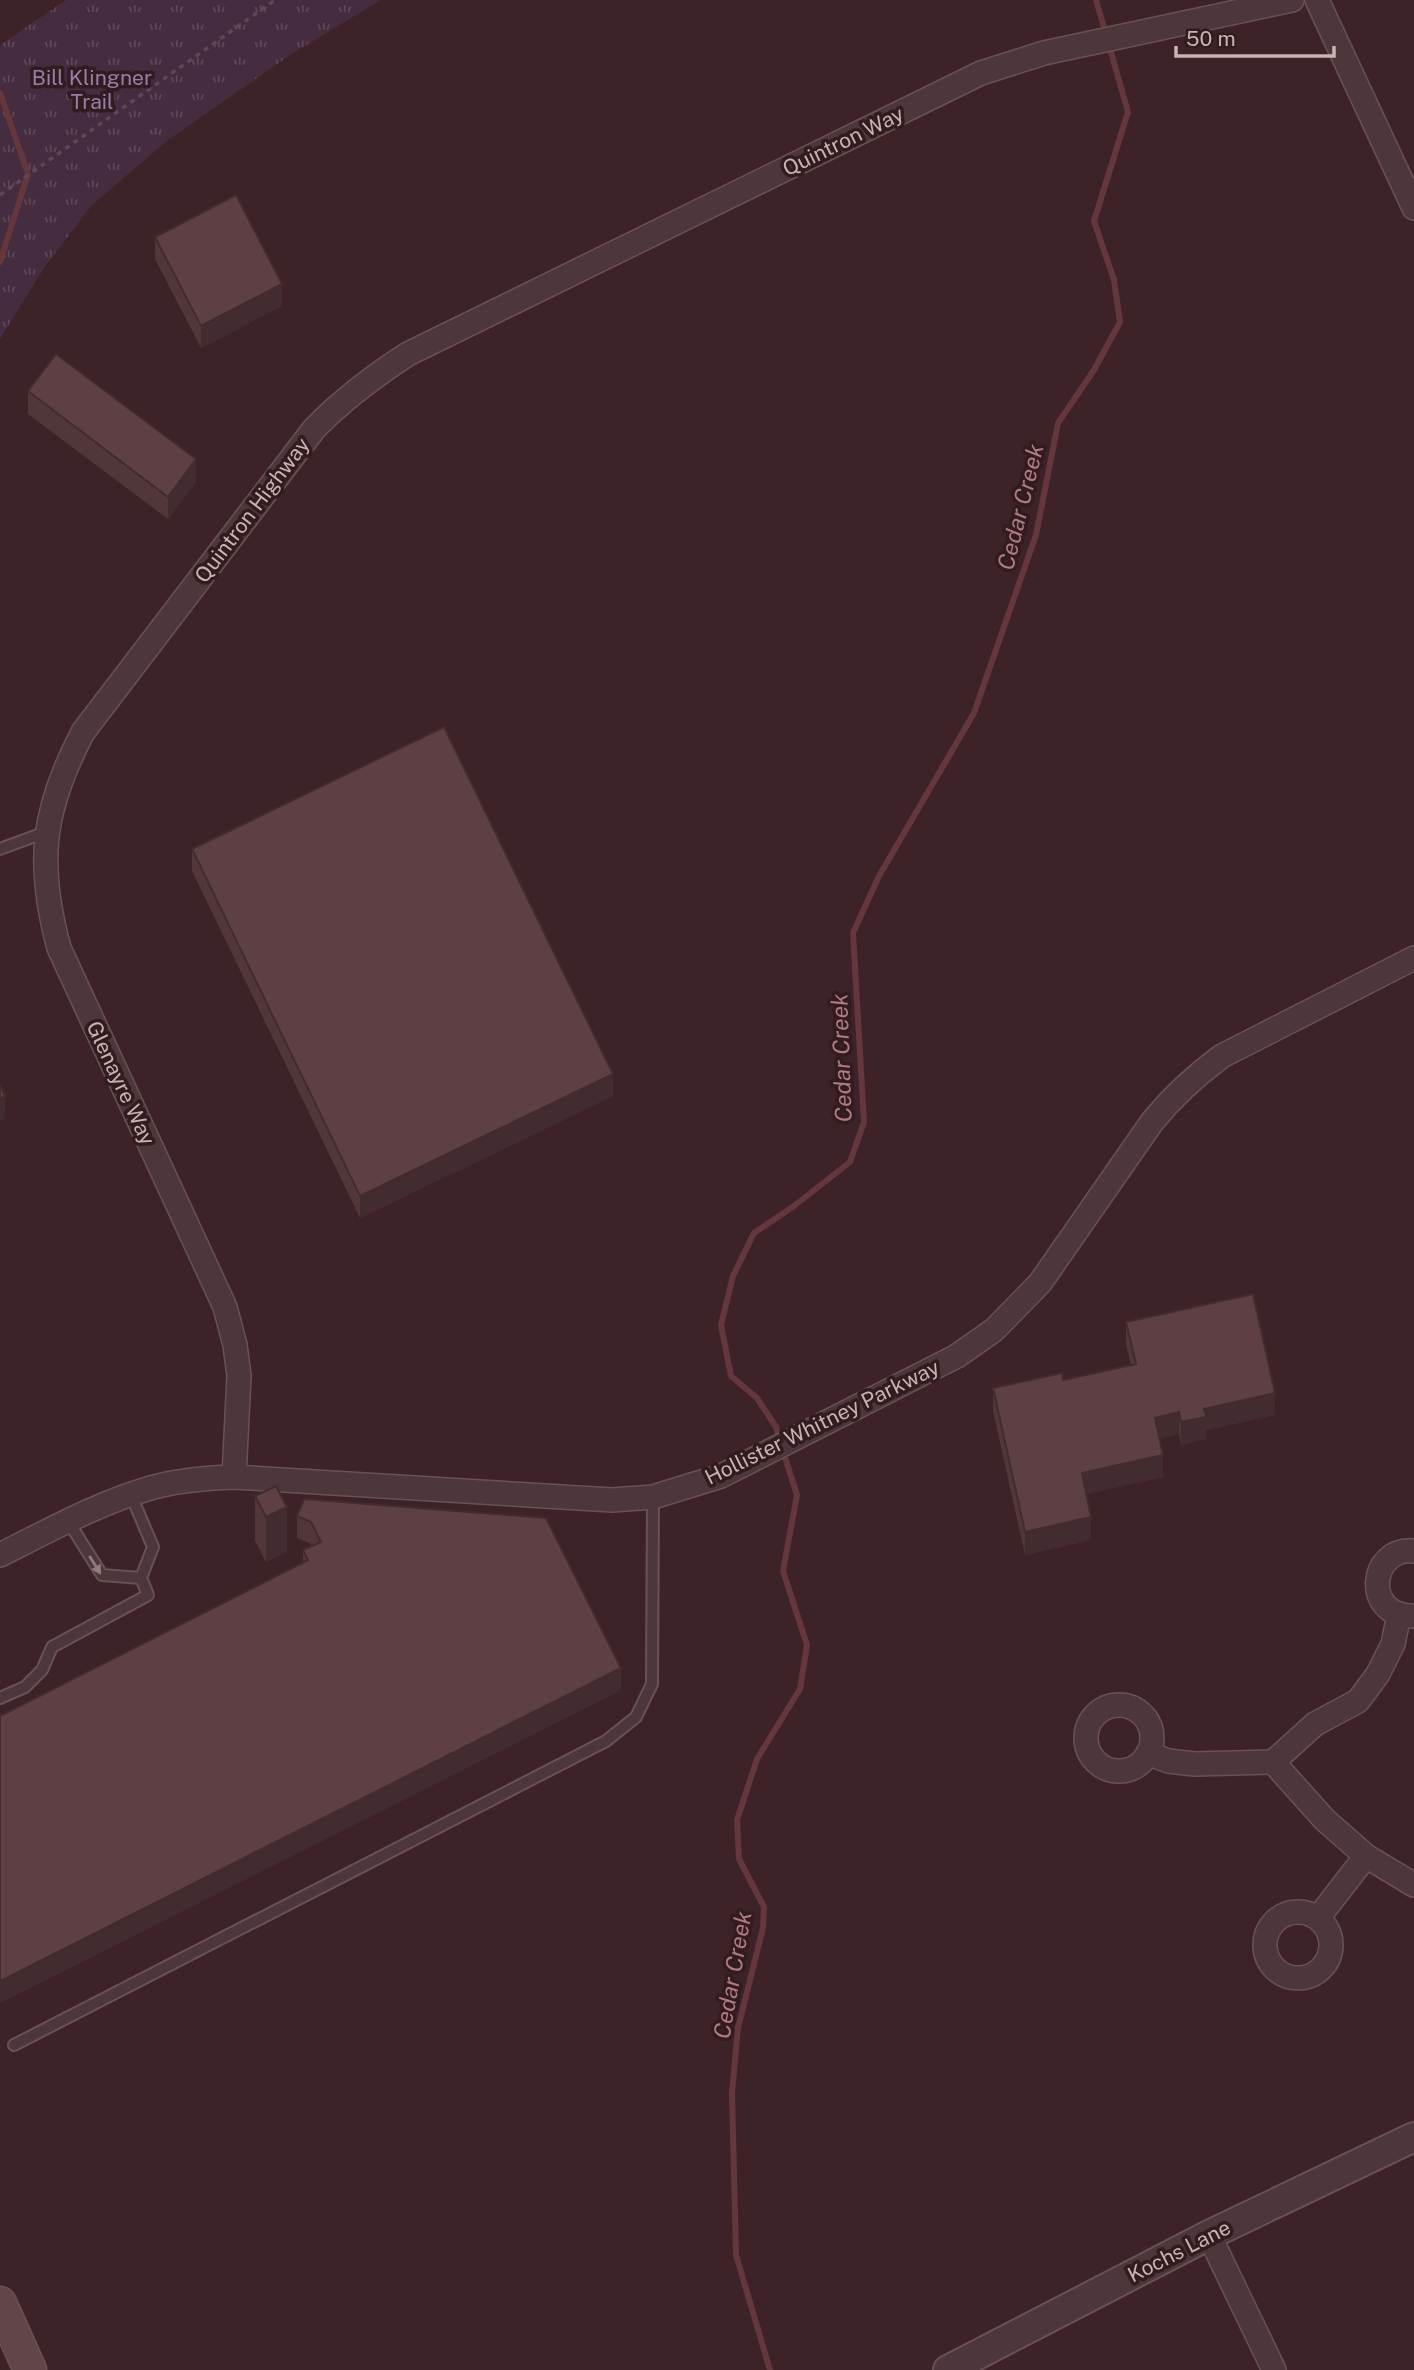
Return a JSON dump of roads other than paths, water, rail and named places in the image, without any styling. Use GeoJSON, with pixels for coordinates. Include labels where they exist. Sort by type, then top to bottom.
{"type":"FeatureCollection","features":[{"type":"Feature","properties":{"kind":"main road"},"geometry":{"type":"LineString","coordinates":[[0,2303],[30,2370]]}},
{"type":"Feature","properties":{"kind":"street","name":"Quintron Way"},"geometry":{"type":"LineString","coordinates":[[418,349],[981,73],[1044,53],[1292,0]]}},
{"type":"Feature","properties":{"kind":"street"},"geometry":{"type":"LineString","coordinates":[[1317,0],[1414,208]]}},
{"type":"Feature","properties":{"kind":"street","name":"Quintron Highway"},"geometry":{"type":"LineString","coordinates":[[110,696],[314,429],[371,378],[418,349]]}},
{"type":"Feature","properties":{"kind":"street","name":"Glenayre Way"},"geometry":{"type":"LineString","coordinates":[[110,696],[83,732],[66,764],[53,800],[46,832],[44,867],[48,900],[59,948],[228,1318],[239,1376],[234,1477]]}},
{"type":"Feature","properties":{"kind":"street","name":"Hollister Whitney Parkway"},"geometry":{"type":"LineString","coordinates":[[0,1555],[68,1521],[131,1495],[188,1480],[234,1477],[612,1500],[653,1497],[721,1476],[957,1356],[985,1336],[1019,1307],[1040,1283],[1152,1122],[1196,1075],[1222,1056],[1414,958]]}},
{"type":"Feature","properties":{"kind":"street"},"geometry":{"type":"LineString","coordinates":[[1148,1753],[1168,1761],[1195,1764],[1272,1762],[1315,1724],[1359,1701],[1377,1674],[1406,1615],[1386,1607],[1377,1592],[1381,1568],[1389,1558],[1406,1551],[1414,1551]]}},
{"type":"Feature","properties":{"kind":"street"},"geometry":{"type":"LineString","coordinates":[[1272,1762],[1325,1820],[1366,1856],[1414,1885]]}},
{"type":"Feature","properties":{"kind":"street"},"geometry":{"type":"LineString","coordinates":[[1318,1918],[1366,1856]]}},
{"type":"Feature","properties":{"kind":"street","name":"Kochs Lane"},"geometry":{"type":"LineString","coordinates":[[947,2370],[1209,2235],[1414,2137]]}},
{"type":"Feature","properties":{"kind":"street"},"geometry":{"type":"LineString","coordinates":[[1209,2235],[1274,2370]]}},
{"type":"Feature","properties":{"kind":"lane"},"geometry":{"type":"LineString","coordinates":[[0,849],[46,832]]}},
{"type":"Feature","properties":{"kind":"lane"},"geometry":{"type":"LineString","coordinates":[[0,1698],[25,1687],[42,1670],[52,1647],[148,1595],[141,1578],[153,1547],[131,1495]]}},
{"type":"Feature","properties":{"kind":"lane"},"geometry":{"type":"LineString","coordinates":[[14,2045],[606,1741],[636,1717],[652,1684],[653,1497]]}},
{"type":"Feature","properties":{"kind":"lane"},"geometry":{"type":"LineString","coordinates":[[68,1521],[102,1575],[141,1578]]}},
{"type":"Feature","properties":{"kind":"waterway","name":"Cedar Creek"},"geometry":{"type":"LineString","coordinates":[[1096,0],[1106,34]]}},
{"type":"Feature","properties":{"kind":"waterway","name":"Cedar Creek"},"geometry":{"type":"LineString","coordinates":[[780,1441],[776,1427],[757,1398],[731,1376],[721,1325],[733,1276],[754,1233],[850,1162],[864,1122],[853,933],[879,876],[974,713],[1036,535],[1058,423],[1094,370],[1120,322],[1114,280],[1094,221],[1128,112],[1109,45]]}},
{"type":"Feature","properties":{"kind":"waterway"},"geometry":{"type":"LineString","coordinates":[[0,93],[28,174],[0,262]]}},
{"type":"Feature","properties":{"kind":"waterway","name":"Cedar Creek"},"geometry":{"type":"LineString","coordinates":[[770,2370],[736,2255],[732,2093],[738,2028],[763,1928],[764,1907],[739,1859],[737,1820],[757,1759],[800,1689],[807,1645],[783,1571],[797,1495],[783,1451]]}},
{"type":"Feature","properties":{"kind":"park label","name":"Bill Klingner Trail"},"geometry":{"type":"Point","coordinates":[92,89]}}]}
